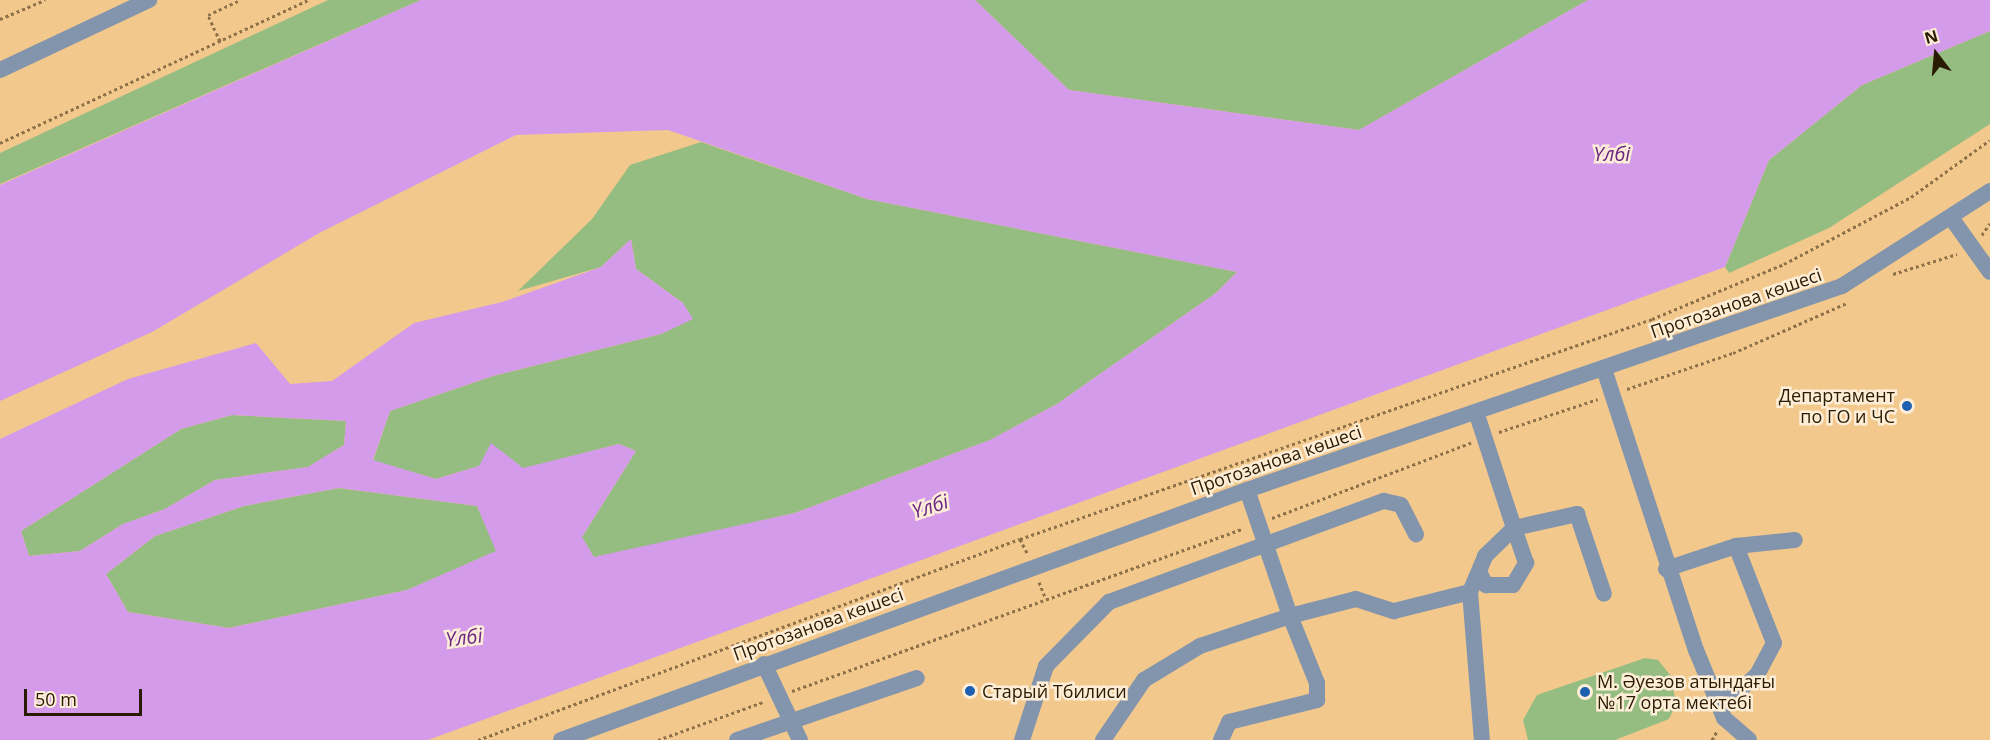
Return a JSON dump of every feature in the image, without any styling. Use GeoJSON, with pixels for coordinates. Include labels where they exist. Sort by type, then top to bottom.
{"type":"FeatureCollection","features":[{"type":"Feature","properties":{"kind":"street"},"geometry":{"type":"LineString","coordinates":[[0,70],[150,0]]}},
{"type":"Feature","properties":{"kind":"street","name":"Протозанова көшесі"},"geometry":{"type":"LineString","coordinates":[[561,740],[764,664],[1247,490],[1842,286],[1952,219],[1990,191]]}},
{"type":"Feature","properties":{"kind":"street"},"geometry":{"type":"LineString","coordinates":[[1952,219],[1990,272]]}},
{"type":"Feature","properties":{"kind":"street"},"geometry":{"type":"LineString","coordinates":[[1604,369],[1666,569],[1715,698],[1724,718],[1749,740]]}},
{"type":"Feature","properties":{"kind":"street"},"geometry":{"type":"LineString","coordinates":[[1476,412],[1526,562],[1513,585],[1486,585],[1480,574]]}},
{"type":"Feature","properties":{"kind":"street"},"geometry":{"type":"LineString","coordinates":[[1221,740],[1229,722],[1317,700],[1317,683],[1290,616],[1247,490]]}},
{"type":"Feature","properties":{"kind":"street"},"geometry":{"type":"LineString","coordinates":[[1022,740],[1046,666],[1109,602],[1266,542],[1384,501],[1401,505],[1416,534]]}},
{"type":"Feature","properties":{"kind":"street"},"geometry":{"type":"LineString","coordinates":[[1482,740],[1470,592],[1480,574],[1485,556],[1514,528],[1577,514],[1604,594]]}},
{"type":"Feature","properties":{"kind":"street"},"geometry":{"type":"LineString","coordinates":[[1666,569],[1736,546],[1795,540]]}},
{"type":"Feature","properties":{"kind":"street"},"geometry":{"type":"LineString","coordinates":[[1715,698],[1734,695],[1757,675],[1774,643],[1736,546]]}},
{"type":"Feature","properties":{"kind":"street"},"geometry":{"type":"LineString","coordinates":[[1104,740],[1144,681],[1200,646],[1290,616],[1356,599],[1394,611],[1470,592]]}},
{"type":"Feature","properties":{"kind":"street"},"geometry":{"type":"LineString","coordinates":[[764,664],[800,740]]}},
{"type":"Feature","properties":{"kind":"street"},"geometry":{"type":"LineString","coordinates":[[737,740],[791,718],[917,678]]}},
{"type":"Feature","properties":{"kind":"path"},"geometry":{"type":"LineString","coordinates":[[0,19],[45,0]]}},
{"type":"Feature","properties":{"kind":"path"},"geometry":{"type":"LineString","coordinates":[[220,41],[208,15],[240,0]]}},
{"type":"Feature","properties":{"kind":"path"},"geometry":{"type":"LineString","coordinates":[[0,143],[308,0]]}},
{"type":"Feature","properties":{"kind":"path"},"geometry":{"type":"LineString","coordinates":[[478,740],[1063,524],[1652,320],[1784,264],[1911,197],[1990,140]]}},
{"type":"Feature","properties":{"kind":"path"},"geometry":{"type":"LineString","coordinates":[[1888,278],[1907,266],[1953,257],[1970,244],[1990,223]]}},
{"type":"Feature","properties":{"kind":"path"},"geometry":{"type":"LineString","coordinates":[[658,740],[1259,523],[1484,438],[1733,353],[1858,296]]}},
{"type":"Feature","properties":{"kind":"green space"},"geometry":{"type":"Polygon","coordinates":[[[328,0],[421,0],[0,184],[0,153],[328,0]]]}},
{"type":"Feature","properties":{"kind":"green space"},"geometry":{"type":"Polygon","coordinates":[[[975,0],[1588,0],[1359,130],[1069,90],[975,0]]]}},
{"type":"Feature","properties":{"kind":"green space"},"geometry":{"type":"Polygon","coordinates":[[[1990,31],[1990,124],[1829,228],[1729,273],[1725,267],[1769,160],[1862,85],[1990,31]]]}},
{"type":"Feature","properties":{"kind":"green space"},"geometry":{"type":"Polygon","coordinates":[[[701,142],[867,199],[1237,272],[1216,293],[1057,404],[990,440],[795,513],[594,558],[582,537],[636,451],[619,444],[523,469],[479,466],[436,479],[373,461],[390,411],[493,376],[661,334],[692,319],[683,303],[636,269],[631,239],[601,267],[518,291],[592,219],[630,165],[701,142]]]}},
{"type":"Feature","properties":{"kind":"green space"},"geometry":{"type":"Polygon","coordinates":[[[232,415],[346,421],[344,445],[308,467],[215,480],[165,509],[123,524],[80,551],[29,556],[21,531],[181,429],[232,415]]]}},
{"type":"Feature","properties":{"kind":"green space"},"geometry":{"type":"Polygon","coordinates":[[[339,488],[477,506],[497,551],[407,590],[229,628],[128,612],[106,574],[155,536],[244,506],[339,488]]]}},
{"type":"Feature","properties":{"kind":"green space"},"geometry":{"type":"Polygon","coordinates":[[[1645,658],[1658,660],[1671,676],[1676,704],[1669,719],[1615,740],[1528,740],[1523,720],[1537,695],[1645,658]]]}},
{"type":"Feature","properties":{"kind":"water","name":"Үлбі"},"geometry":{"type":"Polygon","coordinates":[[[421,0],[975,0],[1069,90],[1359,130],[1588,0],[1990,0],[1990,31],[1862,85],[1769,160],[1725,267],[428,740],[0,740],[0,439],[128,379],[256,343],[290,384],[332,381],[414,323],[502,302],[601,267],[631,239],[636,269],[683,303],[693,319],[661,334],[493,376],[390,411],[373,460],[436,479],[479,466],[491,443],[523,468],[619,444],[636,451],[582,537],[594,557],[795,513],[990,440],[1057,404],[1216,293],[1237,272],[867,199],[668,130],[516,135],[321,232],[152,332],[0,401],[0,185],[421,0]],[[232,415],[181,429],[21,531],[29,556],[80,551],[123,524],[165,509],[215,480],[308,467],[344,445],[346,421],[232,415]],[[339,488],[244,506],[155,536],[106,574],[128,612],[229,628],[407,590],[496,551],[477,506],[339,488]]]}},
{"type":"Feature","properties":{"kind":"place","name":"Департамент по ГО и ЧС"},"geometry":{"type":"Point","coordinates":[1907,406]}},
{"type":"Feature","properties":{"kind":"place","name":"Старый Тбилиси"},"geometry":{"type":"Point","coordinates":[970,691]}},
{"type":"Feature","properties":{"kind":"place","name":"М. Әуезов атындағы №17 орта мектебі"},"geometry":{"type":"Point","coordinates":[1585,692]}}]}
